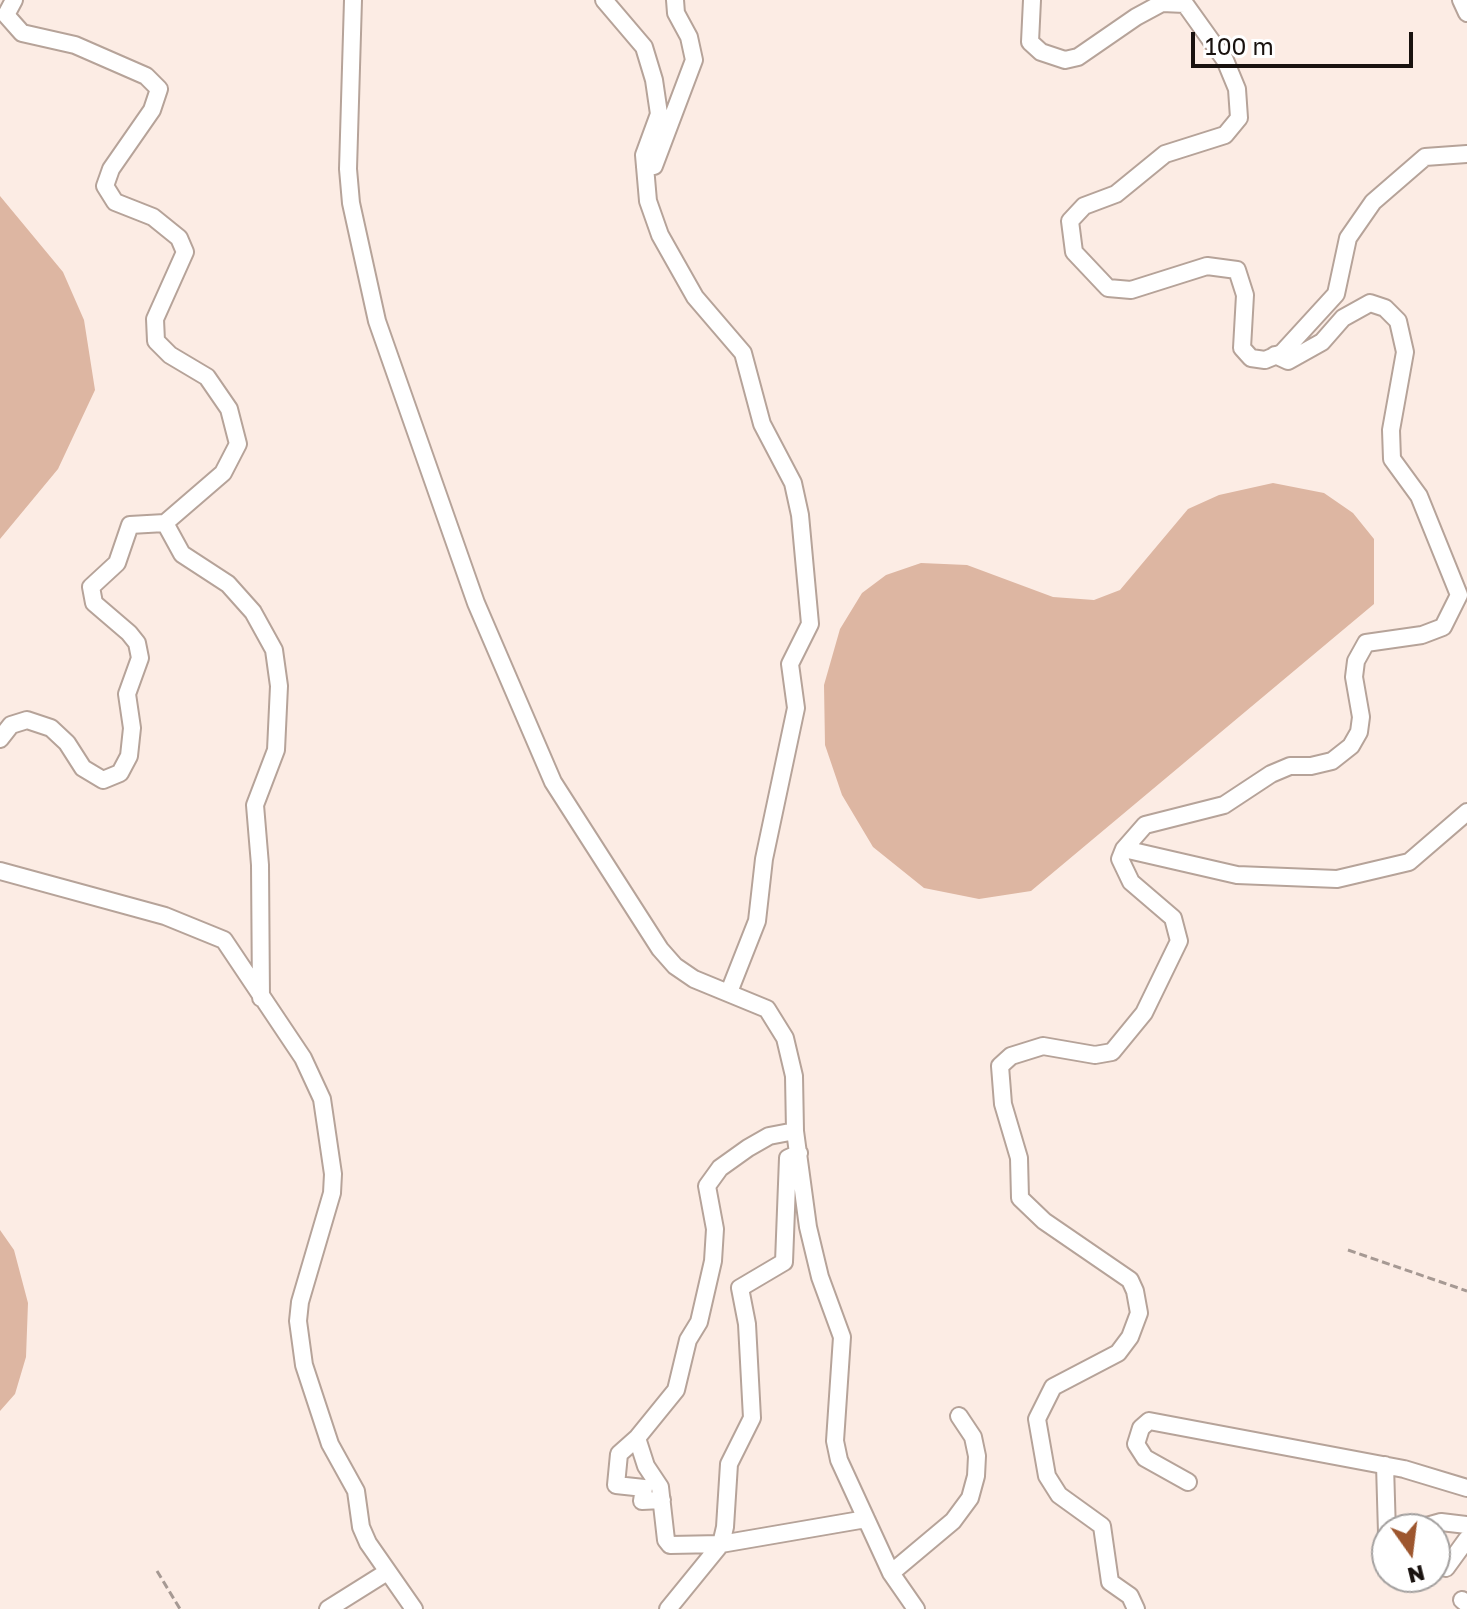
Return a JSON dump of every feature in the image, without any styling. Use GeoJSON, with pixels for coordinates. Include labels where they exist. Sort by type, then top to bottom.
{"type":"FeatureCollection","features":[{"type":"Feature","properties":{"kind":"street"},"geometry":{"type":"LineString","coordinates":[[0,739],[11,725],[27,720],[51,728],[67,743],[83,768],[103,780],[120,773],[129,756],[132,728],[127,694],[140,658],[137,643],[129,633],[94,603],[91,587],[117,563],[130,525],[165,523],[223,473],[238,444],[229,409],[207,377],[170,355],[156,341],[155,319],[185,252],[179,238],[153,217],[115,202],[105,186],[111,169],[152,110],[159,89],[146,76],[75,45],[22,33],[6,15],[14,0]]}},
{"type":"Feature","properties":{"kind":"street"},"geometry":{"type":"LineString","coordinates":[[353,0],[348,169],[351,203],[377,321],[476,603],[553,782],[660,949],[675,966],[694,979],[767,1009],[785,1038],[794,1076],[795,1131],[814,1252],[842,1337],[835,1441],[891,1573],[916,1609]]}},
{"type":"Feature","properties":{"kind":"street"},"geometry":{"type":"LineString","coordinates":[[604,0],[644,47],[654,80],[659,114],[644,155],[648,201],[677,270],[743,353],[762,424],[793,483],[800,515],[810,624],[790,664],[796,708],[764,859],[757,921],[729,992]]}},
{"type":"Feature","properties":{"kind":"street"},"geometry":{"type":"LineString","coordinates":[[645,167],[654,166],[694,60],[689,37],[676,13],[675,0]]}},
{"type":"Feature","properties":{"kind":"street"},"geometry":{"type":"LineString","coordinates":[[1032,0],[1030,42],[1041,52],[1065,60],[1078,57],[1162,3],[1185,4],[1225,60],[1237,89],[1239,118],[1225,135],[1165,154],[1116,194],[1084,206],[1070,221],[1074,252],[1108,288],[1131,290],[1207,266],[1237,270],[1245,295],[1242,348],[1251,358],[1265,360],[1275,355],[1336,294],[1348,238],[1373,202],[1425,157],[1467,154]]}},
{"type":"Feature","properties":{"kind":"street"},"geometry":{"type":"LineString","coordinates":[[1461,0],[1467,13]]}},
{"type":"Feature","properties":{"kind":"street"},"geometry":{"type":"LineString","coordinates":[[1136,1609],[1130,1596],[1110,1582],[1102,1526],[1059,1495],[1047,1476],[1038,1440],[1037,1419],[1053,1387],[1118,1353],[1130,1337],[1139,1313],[1135,1291],[1130,1280],[1044,1221],[1020,1198],[1019,1158],[1003,1104],[1000,1066],[1011,1056],[1043,1046],[1095,1055],[1112,1052],[1144,1013],[1179,941],[1179,931],[1173,918],[1131,882],[1120,859],[1124,849],[1145,825],[1224,805],[1271,774],[1290,766],[1332,761],[1342,754],[1359,732],[1361,717],[1354,677],[1356,661],[1366,643],[1422,635],[1443,627],[1459,595],[1419,496],[1392,459],[1391,430],[1405,352],[1398,321],[1385,308],[1370,303],[1343,318],[1322,342],[1288,361],[1275,355]]}},
{"type":"Feature","properties":{"kind":"street"},"geometry":{"type":"LineString","coordinates":[[165,523],[182,554],[228,584],[253,612],[274,650],[279,686],[276,750],[255,805],[260,865],[261,998]]}},
{"type":"Feature","properties":{"kind":"street"},"geometry":{"type":"LineString","coordinates":[[1124,849],[1237,875],[1337,879],[1409,862],[1467,812]]}},
{"type":"Feature","properties":{"kind":"street"},"geometry":{"type":"LineString","coordinates":[[0,871],[165,916],[224,940],[303,1058],[322,1099],[333,1174],[332,1193],[300,1302],[300,1336],[318,1414],[356,1491],[361,1527],[368,1543],[414,1609]]}},
{"type":"Feature","properties":{"kind":"street"},"geometry":{"type":"LineString","coordinates":[[662,1500],[642,1501],[644,1488],[616,1485],[619,1454],[637,1438],[676,1390],[688,1340],[699,1322],[714,1245],[707,1186],[720,1168],[748,1148],[769,1136],[795,1131]]}},
{"type":"Feature","properties":{"kind":"street"},"geometry":{"type":"LineString","coordinates":[[668,1609],[721,1544],[729,1464],[752,1418],[747,1324],[740,1288],[784,1262],[788,1158],[799,1153]]}},
{"type":"Feature","properties":{"kind":"street"},"geometry":{"type":"LineString","coordinates":[[891,1573],[953,1521],[970,1498],[977,1456],[973,1437],[959,1416]]}},
{"type":"Feature","properties":{"kind":"street"},"geometry":{"type":"LineString","coordinates":[[1188,1482],[1145,1458],[1136,1444],[1141,1428],[1149,1421],[1385,1465],[1467,1488]]}},
{"type":"Feature","properties":{"kind":"street"},"geometry":{"type":"LineString","coordinates":[[637,1438],[646,1466],[660,1487],[666,1540],[670,1545],[721,1544],[866,1519]]}},
{"type":"Feature","properties":{"kind":"street"},"geometry":{"type":"LineString","coordinates":[[1385,1465],[1386,1513]]}},
{"type":"Feature","properties":{"kind":"street"},"geometry":{"type":"LineString","coordinates":[[1451,1561],[1467,1539]]}},
{"type":"Feature","properties":{"kind":"street"},"geometry":{"type":"LineString","coordinates":[[328,1609],[387,1572]]}},
{"type":"Feature","properties":{"kind":"path"},"geometry":{"type":"LineString","coordinates":[[1348,1250],[1467,1291]]}},
{"type":"Feature","properties":{"kind":"path"},"geometry":{"type":"LineString","coordinates":[[157,1571],[180,1609]]}},
{"type":"Feature","properties":{"kind":"shaded area"},"geometry":{"type":"Polygon","coordinates":[[[0,196],[63,272],[84,320],[95,390],[58,469],[0,539],[0,196]]]}},
{"type":"Feature","properties":{"kind":"shaded area"},"geometry":{"type":"Polygon","coordinates":[[[1273,483],[1324,493],[1353,513],[1374,539],[1374,604],[1031,891],[979,899],[924,888],[873,847],[842,795],[825,745],[824,685],[840,629],[862,593],[886,575],[921,563],[967,565],[1053,597],[1094,600],[1120,590],[1188,509],[1219,495],[1273,483]]]}},
{"type":"Feature","properties":{"kind":"shaded area"},"geometry":{"type":"Polygon","coordinates":[[[0,1230],[14,1250],[28,1303],[26,1357],[15,1394],[0,1411],[0,1230]]]}}]}
